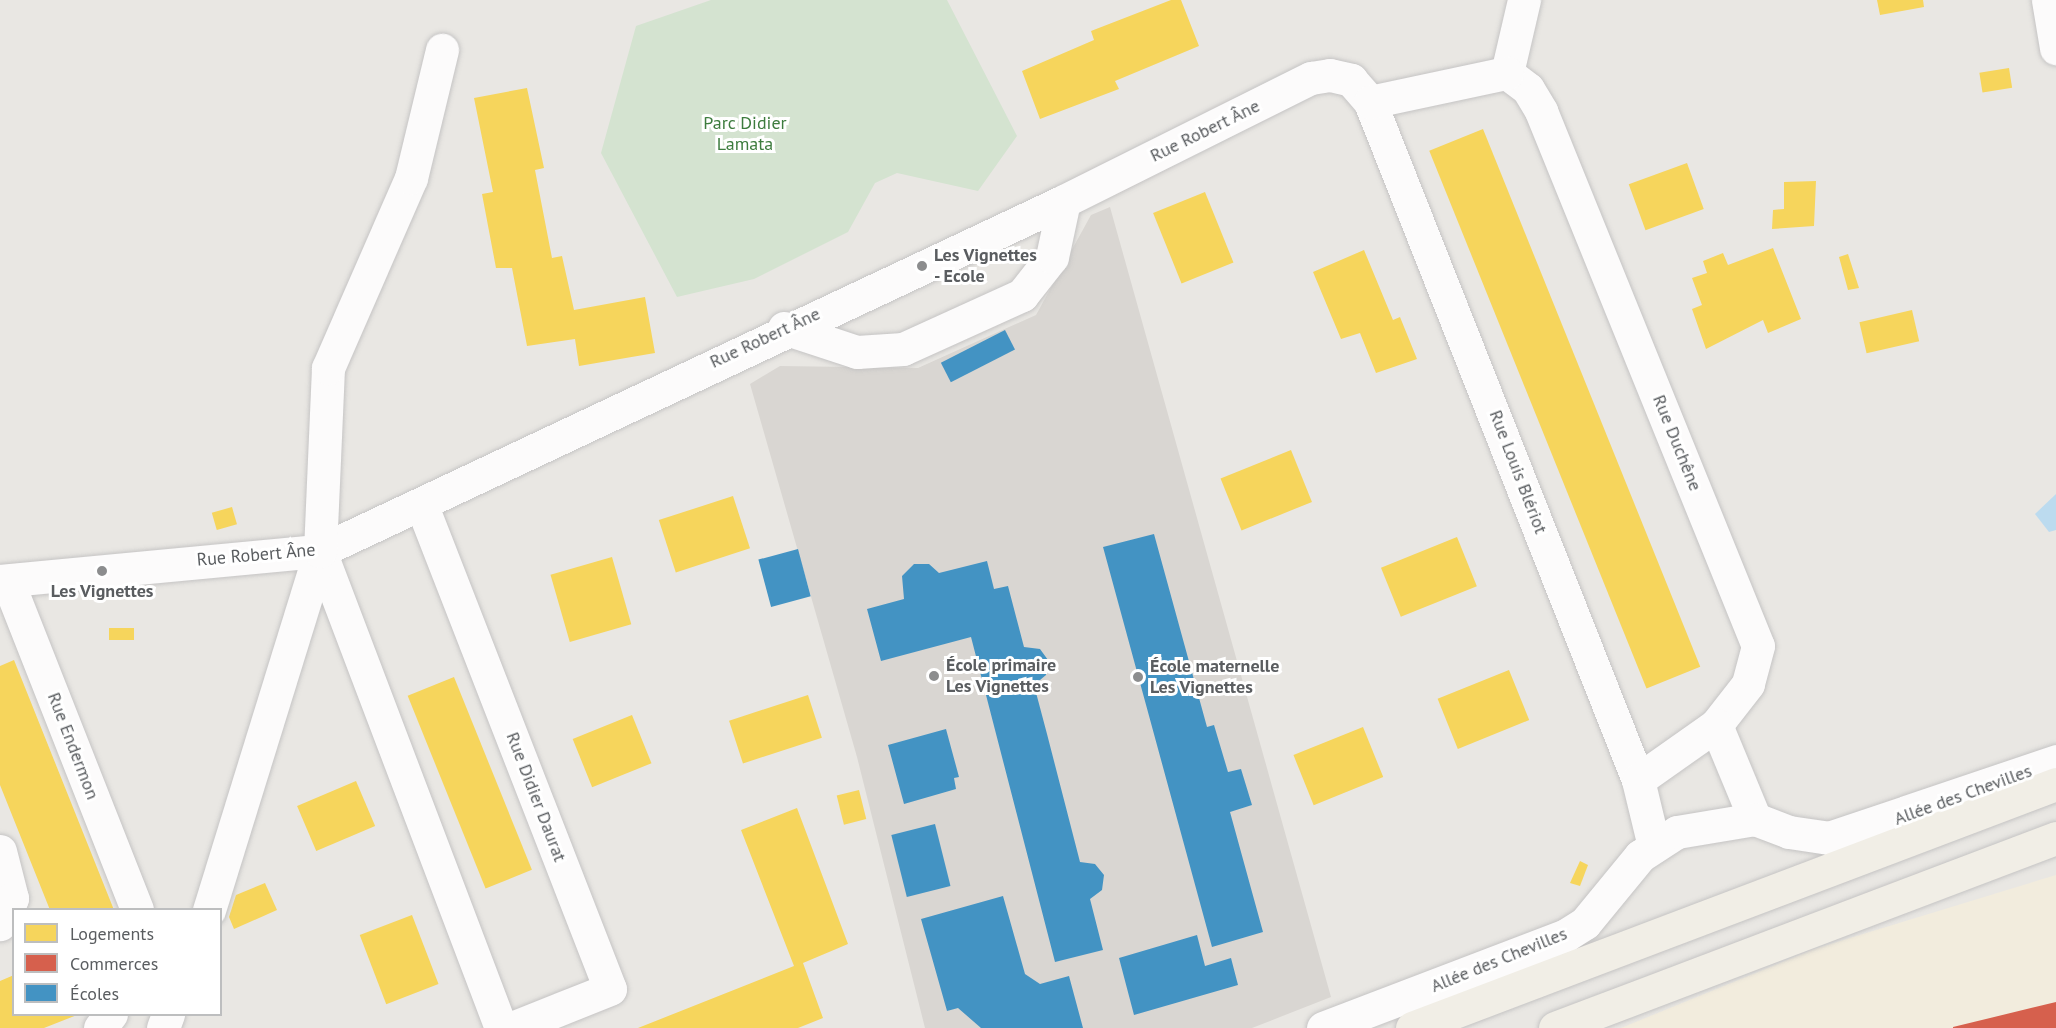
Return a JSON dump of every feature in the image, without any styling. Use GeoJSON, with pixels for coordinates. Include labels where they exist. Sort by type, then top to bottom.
{"type":"FeatureCollection","features":[{"type":"Feature","properties":{"kind":"main road"},"geometry":{"type":"LineString","coordinates":[[1412,1028],[2056,784]]}},
{"type":"Feature","properties":{"kind":"main road"},"geometry":{"type":"LineString","coordinates":[[1555,1028],[2056,838]]}},
{"type":"Feature","properties":{"kind":"street"},"geometry":{"type":"LineString","coordinates":[[1371,102],[1507,73],[1524,0]]}},
{"type":"Feature","properties":{"kind":"street"},"geometry":{"type":"LineString","coordinates":[[2048,0],[2056,48]]}},
{"type":"Feature","properties":{"kind":"street"},"geometry":{"type":"LineString","coordinates":[[209,908],[320,551],[328,368],[411,178],[442,50]]}},
{"type":"Feature","properties":{"kind":"street","name":"Rue Duchêne"},"geometry":{"type":"LineString","coordinates":[[1507,73],[1528,89],[1541,111],[1758,646],[1748,684],[1716,725],[1638,780]]}},
{"type":"Feature","properties":{"kind":"street","name":"Rue Robert Âne"},"geometry":{"type":"LineString","coordinates":[[4,581],[320,551],[422,506],[784,328],[1064,201],[1311,78],[1330,75],[1351,80],[1371,102]]}},
{"type":"Feature","properties":{"kind":"street","name":"Rue Louis Blériot"},"geometry":{"type":"LineString","coordinates":[[1371,102],[1638,780],[1654,846]]}},
{"type":"Feature","properties":{"kind":"street"},"geometry":{"type":"LineString","coordinates":[[784,328],[857,352],[914,345],[1022,295],[1052,257],[1064,201]]}},
{"type":"Feature","properties":{"kind":"street","name":"Rue Didier Daurat"},"geometry":{"type":"LineString","coordinates":[[422,506],[610,989],[512,1028]]}},
{"type":"Feature","properties":{"kind":"street"},"geometry":{"type":"LineString","coordinates":[[320,551],[501,1028]]}},
{"type":"Feature","properties":{"kind":"street","name":"Rue Endermon"},"geometry":{"type":"LineString","coordinates":[[4,581],[137,908]]}},
{"type":"Feature","properties":{"kind":"street"},"geometry":{"type":"LineString","coordinates":[[1716,725],[1755,819]]}},
{"type":"Feature","properties":{"kind":"street","name":"Allée des Chevilles"},"geometry":{"type":"LineString","coordinates":[[1323,1028],[1566,935],[1585,922],[1654,846],[1677,832],[1755,819],[1789,832],[1829,838],[2056,761]]}},
{"type":"Feature","properties":{"kind":"street"},"geometry":{"type":"LineString","coordinates":[[0,851],[12,898],[0,924]]}},
{"type":"Feature","properties":{"kind":"street"},"geometry":{"type":"LineString","coordinates":[[100,1028],[109,1016]]}},
{"type":"Feature","properties":{"kind":"shaded area"},"geometry":{"type":"Polygon","coordinates":[[[1110,207],[1331,997],[1252,1028],[925,1028],[857,757],[750,384],[780,366],[918,368],[1036,315],[1091,215],[1110,207]]]}},
{"type":"Feature","properties":{"kind":"shaded area"},"geometry":{"type":"Polygon","coordinates":[[[2056,875],[2056,1028],[1621,1028],[1814,949],[2056,875]]]}},
{"type":"Feature","properties":{"kind":"green space","name":"Parc Didier Lamata"},"geometry":{"type":"Polygon","coordinates":[[[711,0],[947,0],[1017,136],[978,191],[897,173],[875,183],[848,232],[754,279],[677,297],[601,153],[636,26],[711,0]]]}},
{"type":"Feature","properties":{"kind":"water"},"geometry":{"type":"Polygon","coordinates":[[[2056,494],[2056,530],[2049,532],[2035,514],[2056,494]]]}},
{"type":"Feature","properties":{"kind":"building: Logements"},"geometry":{"type":"Polygon","coordinates":[[[1171,0],[1181,0],[1199,46],[1115,81],[1119,89],[1040,119],[1022,71],[1094,40],[1091,31],[1171,0]]]}},
{"type":"Feature","properties":{"kind":"building: Logements"},"geometry":{"type":"Polygon","coordinates":[[[1877,0],[1923,0],[1924,7],[1880,15],[1877,0]]]}},
{"type":"Feature","properties":{"kind":"building: Logements"},"geometry":{"type":"Polygon","coordinates":[[[2009,68],[2012,88],[1982,92],[1979,73],[2009,68]]]}},
{"type":"Feature","properties":{"kind":"building: Logements"},"geometry":{"type":"Polygon","coordinates":[[[527,88],[544,168],[535,170],[552,258],[562,256],[574,310],[645,297],[655,353],[579,366],[575,339],[527,346],[512,268],[496,268],[482,194],[493,192],[474,98],[527,88]]]}},
{"type":"Feature","properties":{"kind":"building: Logements"},"geometry":{"type":"Polygon","coordinates":[[[1483,129],[1700,667],[1646,688],[1429,151],[1483,129]]]}},
{"type":"Feature","properties":{"kind":"building: Logements"},"geometry":{"type":"Polygon","coordinates":[[[1687,163],[1704,209],[1645,230],[1629,184],[1687,163]]]}},
{"type":"Feature","properties":{"kind":"building: Logements"},"geometry":{"type":"Polygon","coordinates":[[[1816,181],[1814,226],[1772,229],[1773,210],[1784,209],[1784,182],[1816,181]]]}},
{"type":"Feature","properties":{"kind":"building: Logements"},"geometry":{"type":"Polygon","coordinates":[[[1205,192],[1233,262],[1182,283],[1153,213],[1205,192]]]}},
{"type":"Feature","properties":{"kind":"building: Logements"},"geometry":{"type":"Polygon","coordinates":[[[1773,248],[1801,319],[1768,333],[1763,320],[1706,349],[1692,309],[1702,305],[1692,278],[1707,273],[1703,261],[1723,253],[1728,265],[1773,248]]]}},
{"type":"Feature","properties":{"kind":"building: Logements"},"geometry":{"type":"Polygon","coordinates":[[[1364,250],[1393,320],[1400,317],[1417,359],[1376,373],[1360,333],[1341,339],[1313,272],[1364,250]]]}},
{"type":"Feature","properties":{"kind":"building: Logements"},"geometry":{"type":"Polygon","coordinates":[[[1848,254],[1859,288],[1848,290],[1839,257],[1848,254]]]}},
{"type":"Feature","properties":{"kind":"building: Logements"},"geometry":{"type":"Polygon","coordinates":[[[1912,310],[1919,341],[1867,353],[1859,322],[1912,310]]]}},
{"type":"Feature","properties":{"kind":"building: Logements"},"geometry":{"type":"Polygon","coordinates":[[[1291,450],[1312,502],[1242,530],[1221,478],[1291,450]]]}},
{"type":"Feature","properties":{"kind":"building: Logements"},"geometry":{"type":"Polygon","coordinates":[[[733,496],[750,548],[676,572],[659,520],[733,496]]]}},
{"type":"Feature","properties":{"kind":"building: Logements"},"geometry":{"type":"Polygon","coordinates":[[[232,507],[237,524],[217,530],[212,513],[232,507]]]}},
{"type":"Feature","properties":{"kind":"building: Logements"},"geometry":{"type":"Polygon","coordinates":[[[1457,537],[1477,586],[1401,617],[1381,568],[1457,537]]]}},
{"type":"Feature","properties":{"kind":"building: Logements"},"geometry":{"type":"Polygon","coordinates":[[[612,557],[631,624],[570,642],[550,575],[612,557]]]}},
{"type":"Feature","properties":{"kind":"building: Logements"},"geometry":{"type":"Polygon","coordinates":[[[109,628],[134,628],[134,640],[109,640],[109,628]]]}},
{"type":"Feature","properties":{"kind":"building: Logements"},"geometry":{"type":"Polygon","coordinates":[[[14,660],[113,908],[49,908],[0,785],[0,666],[14,660]]]}},
{"type":"Feature","properties":{"kind":"building: Logements"},"geometry":{"type":"Polygon","coordinates":[[[1509,670],[1529,720],[1458,749],[1438,699],[1509,670]]]}},
{"type":"Feature","properties":{"kind":"building: Logements"},"geometry":{"type":"Polygon","coordinates":[[[454,677],[532,870],[486,889],[408,696],[454,677]]]}},
{"type":"Feature","properties":{"kind":"building: Logements"},"geometry":{"type":"Polygon","coordinates":[[[808,695],[822,738],[743,763],[729,721],[808,695]]]}},
{"type":"Feature","properties":{"kind":"building: Logements"},"geometry":{"type":"Polygon","coordinates":[[[632,715],[651,763],[592,787],[573,739],[632,715]]]}},
{"type":"Feature","properties":{"kind":"building: Logements"},"geometry":{"type":"Polygon","coordinates":[[[1363,727],[1383,777],[1314,805],[1293,755],[1363,727]]]}},
{"type":"Feature","properties":{"kind":"building: Logements"},"geometry":{"type":"Polygon","coordinates":[[[356,781],[375,826],[316,851],[297,806],[356,781]]]}},
{"type":"Feature","properties":{"kind":"building: Logements"},"geometry":{"type":"Polygon","coordinates":[[[859,790],[866,819],[844,825],[837,796],[859,790]]]}},
{"type":"Feature","properties":{"kind":"building: Logements"},"geometry":{"type":"Polygon","coordinates":[[[797,808],[848,944],[803,963],[823,1018],[798,1028],[638,1028],[794,966],[741,830],[797,808]]]}},
{"type":"Feature","properties":{"kind":"building: Logements"},"geometry":{"type":"Polygon","coordinates":[[[1580,861],[1588,865],[1580,886],[1570,883],[1580,861]]]}},
{"type":"Feature","properties":{"kind":"building: Logements"},"geometry":{"type":"Polygon","coordinates":[[[265,883],[277,910],[234,929],[229,917],[236,895],[265,883]]]}},
{"type":"Feature","properties":{"kind":"building: Logements"},"geometry":{"type":"Polygon","coordinates":[[[412,915],[439,984],[386,1004],[360,935],[412,915]]]}},
{"type":"Feature","properties":{"kind":"building: Logements"},"geometry":{"type":"Polygon","coordinates":[[[12,976],[12,1016],[74,1016],[44,1028],[0,1028],[0,981],[12,976]]]}},
{"type":"Feature","properties":{"kind":"building: Commerces"},"geometry":{"type":"Polygon","coordinates":[[[2056,1002],[2056,1028],[1953,1028],[1953,1027],[2056,1002]]]}},
{"type":"Feature","properties":{"kind":"building: Écoles"},"geometry":{"type":"Polygon","coordinates":[[[1005,330],[1015,350],[951,382],[941,363],[1005,330]]]}},
{"type":"Feature","properties":{"kind":"building: Écoles"},"geometry":{"type":"Polygon","coordinates":[[[1154,534],[1207,727],[1214,725],[1228,772],[1241,769],[1252,805],[1230,812],[1263,932],[1212,947],[1103,547],[1154,534]]]}},
{"type":"Feature","properties":{"kind":"building: Écoles"},"geometry":{"type":"Polygon","coordinates":[[[798,549],[811,596],[771,607],[758,560],[798,549]]]}},
{"type":"Feature","properties":{"kind":"building: Écoles"},"geometry":{"type":"Polygon","coordinates":[[[987,561],[994,589],[1008,586],[1024,647],[1040,649],[1048,660],[1046,675],[1034,685],[1080,862],[1095,864],[1104,875],[1102,890],[1090,899],[1103,950],[1055,962],[971,637],[881,661],[867,609],[904,599],[902,576],[914,564],[929,564],[939,573],[987,561]]]}},
{"type":"Feature","properties":{"kind":"building: Écoles"},"geometry":{"type":"Polygon","coordinates":[[[946,729],[959,777],[954,778],[956,789],[904,804],[888,745],[946,729]]]}},
{"type":"Feature","properties":{"kind":"building: Écoles"},"geometry":{"type":"Polygon","coordinates":[[[935,824],[950,886],[907,897],[891,835],[935,824]]]}},
{"type":"Feature","properties":{"kind":"building: Écoles"},"geometry":{"type":"Polygon","coordinates":[[[1003,896],[1025,974],[1040,984],[1069,976],[1083,1028],[981,1028],[958,1008],[947,1011],[921,919],[1003,896]]]}},
{"type":"Feature","properties":{"kind":"building: Écoles"},"geometry":{"type":"Polygon","coordinates":[[[1197,935],[1205,966],[1231,958],[1238,985],[1134,1015],[1119,958],[1197,935]]]}},
{"type":"Feature","properties":{"kind":"place","name":"Les Vignettes - Ecole"},"geometry":{"type":"Point","coordinates":[922,266]}},
{"type":"Feature","properties":{"kind":"place","name":"Les Vignettes"},"geometry":{"type":"Point","coordinates":[102,571]}},
{"type":"Feature","properties":{"kind":"place","name":"École primaire Les Vignettes"},"geometry":{"type":"Point","coordinates":[934,676]}},
{"type":"Feature","properties":{"kind":"place","name":"École maternelle Les Vignettes"},"geometry":{"type":"Point","coordinates":[1138,677]}}]}
